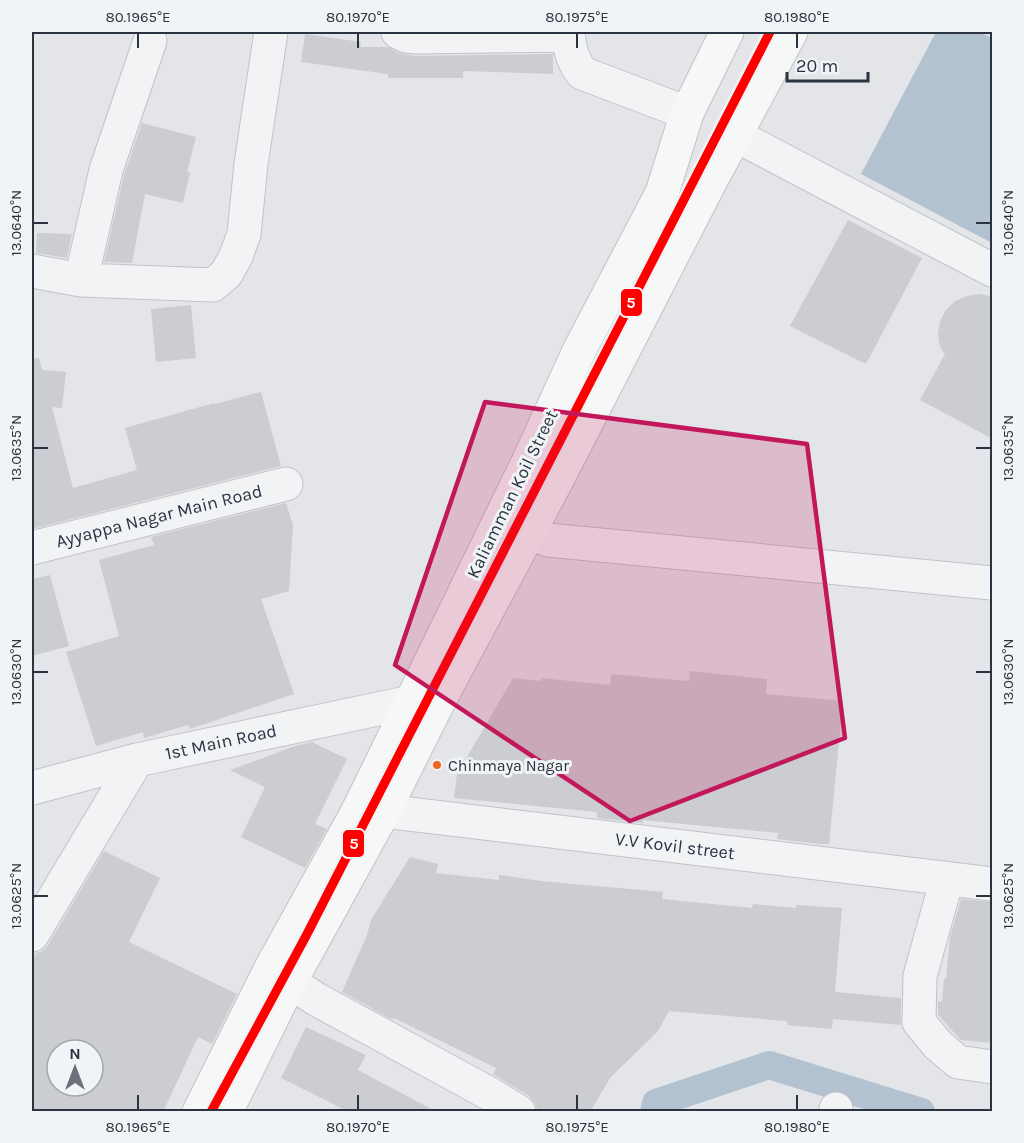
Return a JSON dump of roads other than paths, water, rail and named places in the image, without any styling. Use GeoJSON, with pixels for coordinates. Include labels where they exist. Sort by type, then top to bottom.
{"type":"FeatureCollection","features":[{"type":"Feature","properties":{"kind":"main road","name":"Kaliamman Koil Street"},"geometry":{"type":"LineString","coordinates":[[226,1112],[371,811],[411,702],[529,460],[580,349],[662,193],[687,112],[727,32]]}},
{"type":"Feature","properties":{"kind":"main road","name":"Kaliamman Koil Street"},"geometry":{"type":"LineString","coordinates":[[200,1112],[271,968],[440,699],[790,32]]}},
{"type":"Feature","properties":{"kind":"street"},"geometry":{"type":"LineString","coordinates":[[32,272],[81,280],[213,285],[226,274],[244,234],[251,164],[271,32]]}},
{"type":"Feature","properties":{"kind":"street"},"geometry":{"type":"LineString","coordinates":[[398,32],[406,36],[417,37],[568,33],[576,65],[582,74],[687,112]]}},
{"type":"Feature","properties":{"kind":"street"},"geometry":{"type":"LineString","coordinates":[[81,280],[106,170],[150,41]]}},
{"type":"Feature","properties":{"kind":"street"},"geometry":{"type":"LineString","coordinates":[[735,135],[993,270]]}},
{"type":"Feature","properties":{"kind":"street","name":"Ayyappa Nagar Main Road"},"geometry":{"type":"LineString","coordinates":[[32,548],[286,484]]}},
{"type":"Feature","properties":{"kind":"street"},"geometry":{"type":"LineString","coordinates":[[529,532],[548,540],[993,583]]}},
{"type":"Feature","properties":{"kind":"street","name":"1st Main Road"},"geometry":{"type":"LineString","coordinates":[[32,788],[137,760],[411,702]]}},
{"type":"Feature","properties":{"kind":"street"},"geometry":{"type":"LineString","coordinates":[[32,935],[137,760]]}},
{"type":"Feature","properties":{"kind":"street","name":"V.V Kovil street"},"geometry":{"type":"LineString","coordinates":[[371,811],[993,884]]}},
{"type":"Feature","properties":{"kind":"street"},"geometry":{"type":"LineString","coordinates":[[947,879],[920,976],[919,1022],[938,1045],[958,1062],[993,1067]]}},
{"type":"Feature","properties":{"kind":"street"},"geometry":{"type":"LineString","coordinates":[[290,982],[486,1103],[519,1112]]}},
{"type":"Feature","properties":{"kind":"water"},"geometry":{"type":"Polygon","coordinates":[[[936,32],[980,32],[992,38],[992,243],[861,174],[936,32]]]}},
{"type":"Feature","properties":{"kind":"waterway"},"geometry":{"type":"LineString","coordinates":[[654,1112],[656,1103],[769,1065],[921,1112]]}},
{"type":"Feature","properties":{"kind":"place","name":"Chinmaya Nagar"},"geometry":{"type":"Point","coordinates":[437,765]}}]}
